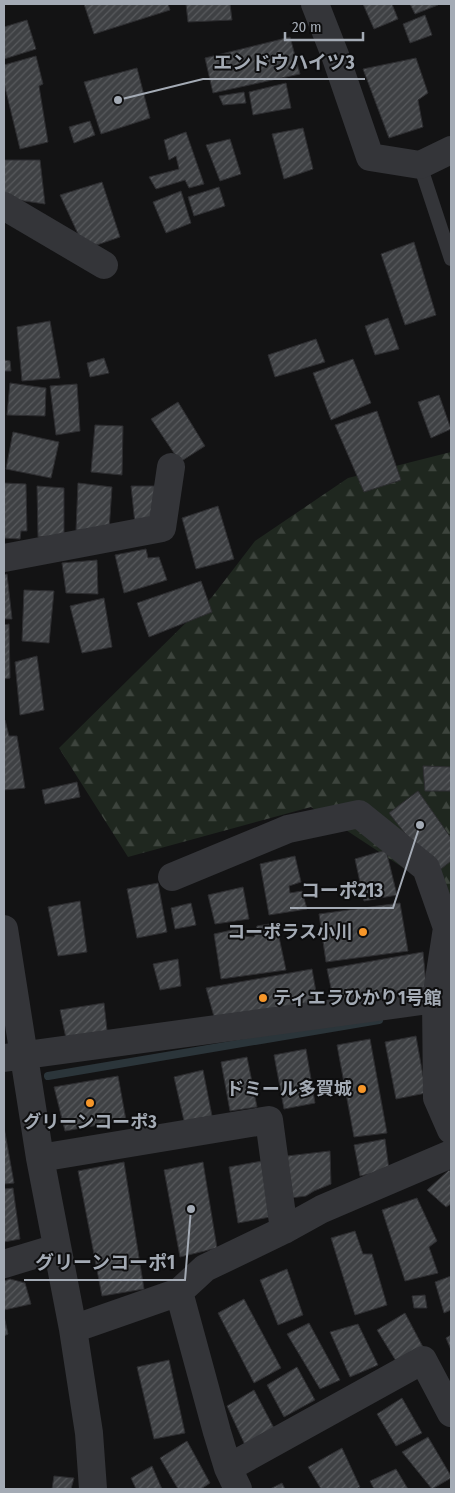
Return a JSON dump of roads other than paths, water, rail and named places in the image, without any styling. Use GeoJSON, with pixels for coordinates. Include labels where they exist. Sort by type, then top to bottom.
{"type":"FeatureCollection","features":[{"type":"Feature","properties":{"kind":"street"},"geometry":{"type":"LineString","coordinates":[[315,4],[335,55],[370,157],[420,165],[451,150]]}},
{"type":"Feature","properties":{"kind":"street"},"geometry":{"type":"LineString","coordinates":[[4,206],[104,265]]}},
{"type":"Feature","properties":{"kind":"street"},"geometry":{"type":"LineString","coordinates":[[4,558],[162,528],[171,467]]}},
{"type":"Feature","properties":{"kind":"street"},"geometry":{"type":"LineString","coordinates":[[172,877],[288,829],[359,814],[426,868],[447,928],[436,999],[437,1098],[451,1130]]}},
{"type":"Feature","properties":{"kind":"street"},"geometry":{"type":"LineString","coordinates":[[4,929],[13,1057],[40,1158],[73,1329],[89,1433],[93,1489]]}},
{"type":"Feature","properties":{"kind":"street"},"geometry":{"type":"LineString","coordinates":[[13,1057],[436,999]]}},
{"type":"Feature","properties":{"kind":"street"},"geometry":{"type":"LineString","coordinates":[[40,1158],[268,1120],[284,1230]]}},
{"type":"Feature","properties":{"kind":"street"},"geometry":{"type":"LineString","coordinates":[[73,1329],[178,1292],[205,1268],[284,1230],[322,1209],[451,1154]]}},
{"type":"Feature","properties":{"kind":"street"},"geometry":{"type":"LineString","coordinates":[[4,1264],[57,1248]]}},
{"type":"Feature","properties":{"kind":"street"},"geometry":{"type":"LineString","coordinates":[[178,1292],[233,1478],[423,1360],[451,1413]]}},
{"type":"Feature","properties":{"kind":"lane"},"geometry":{"type":"LineString","coordinates":[[420,165],[451,259]]}},
{"type":"Feature","properties":{"kind":"waterway"},"geometry":{"type":"LineString","coordinates":[[48,1076],[379,1020]]}},
{"type":"Feature","properties":{"kind":"place","name":"エンドウハイツ3"},"geometry":{"type":"Point","coordinates":[118,100]}},
{"type":"Feature","properties":{"kind":"place","name":"コーポ213"},"geometry":{"type":"Point","coordinates":[420,825]}},
{"type":"Feature","properties":{"kind":"place","name":"コーポラス小川"},"geometry":{"type":"Point","coordinates":[363,932]}},
{"type":"Feature","properties":{"kind":"place","name":"ティエラひかり1号館"},"geometry":{"type":"Point","coordinates":[263,998]}},
{"type":"Feature","properties":{"kind":"place","name":"ドミール多賀城"},"geometry":{"type":"Point","coordinates":[362,1089]}},
{"type":"Feature","properties":{"kind":"place","name":"グリーンコーポ3"},"geometry":{"type":"Point","coordinates":[90,1103]}},
{"type":"Feature","properties":{"kind":"place","name":"グリーンコーポ1"},"geometry":{"type":"Point","coordinates":[191,1209]}}]}
